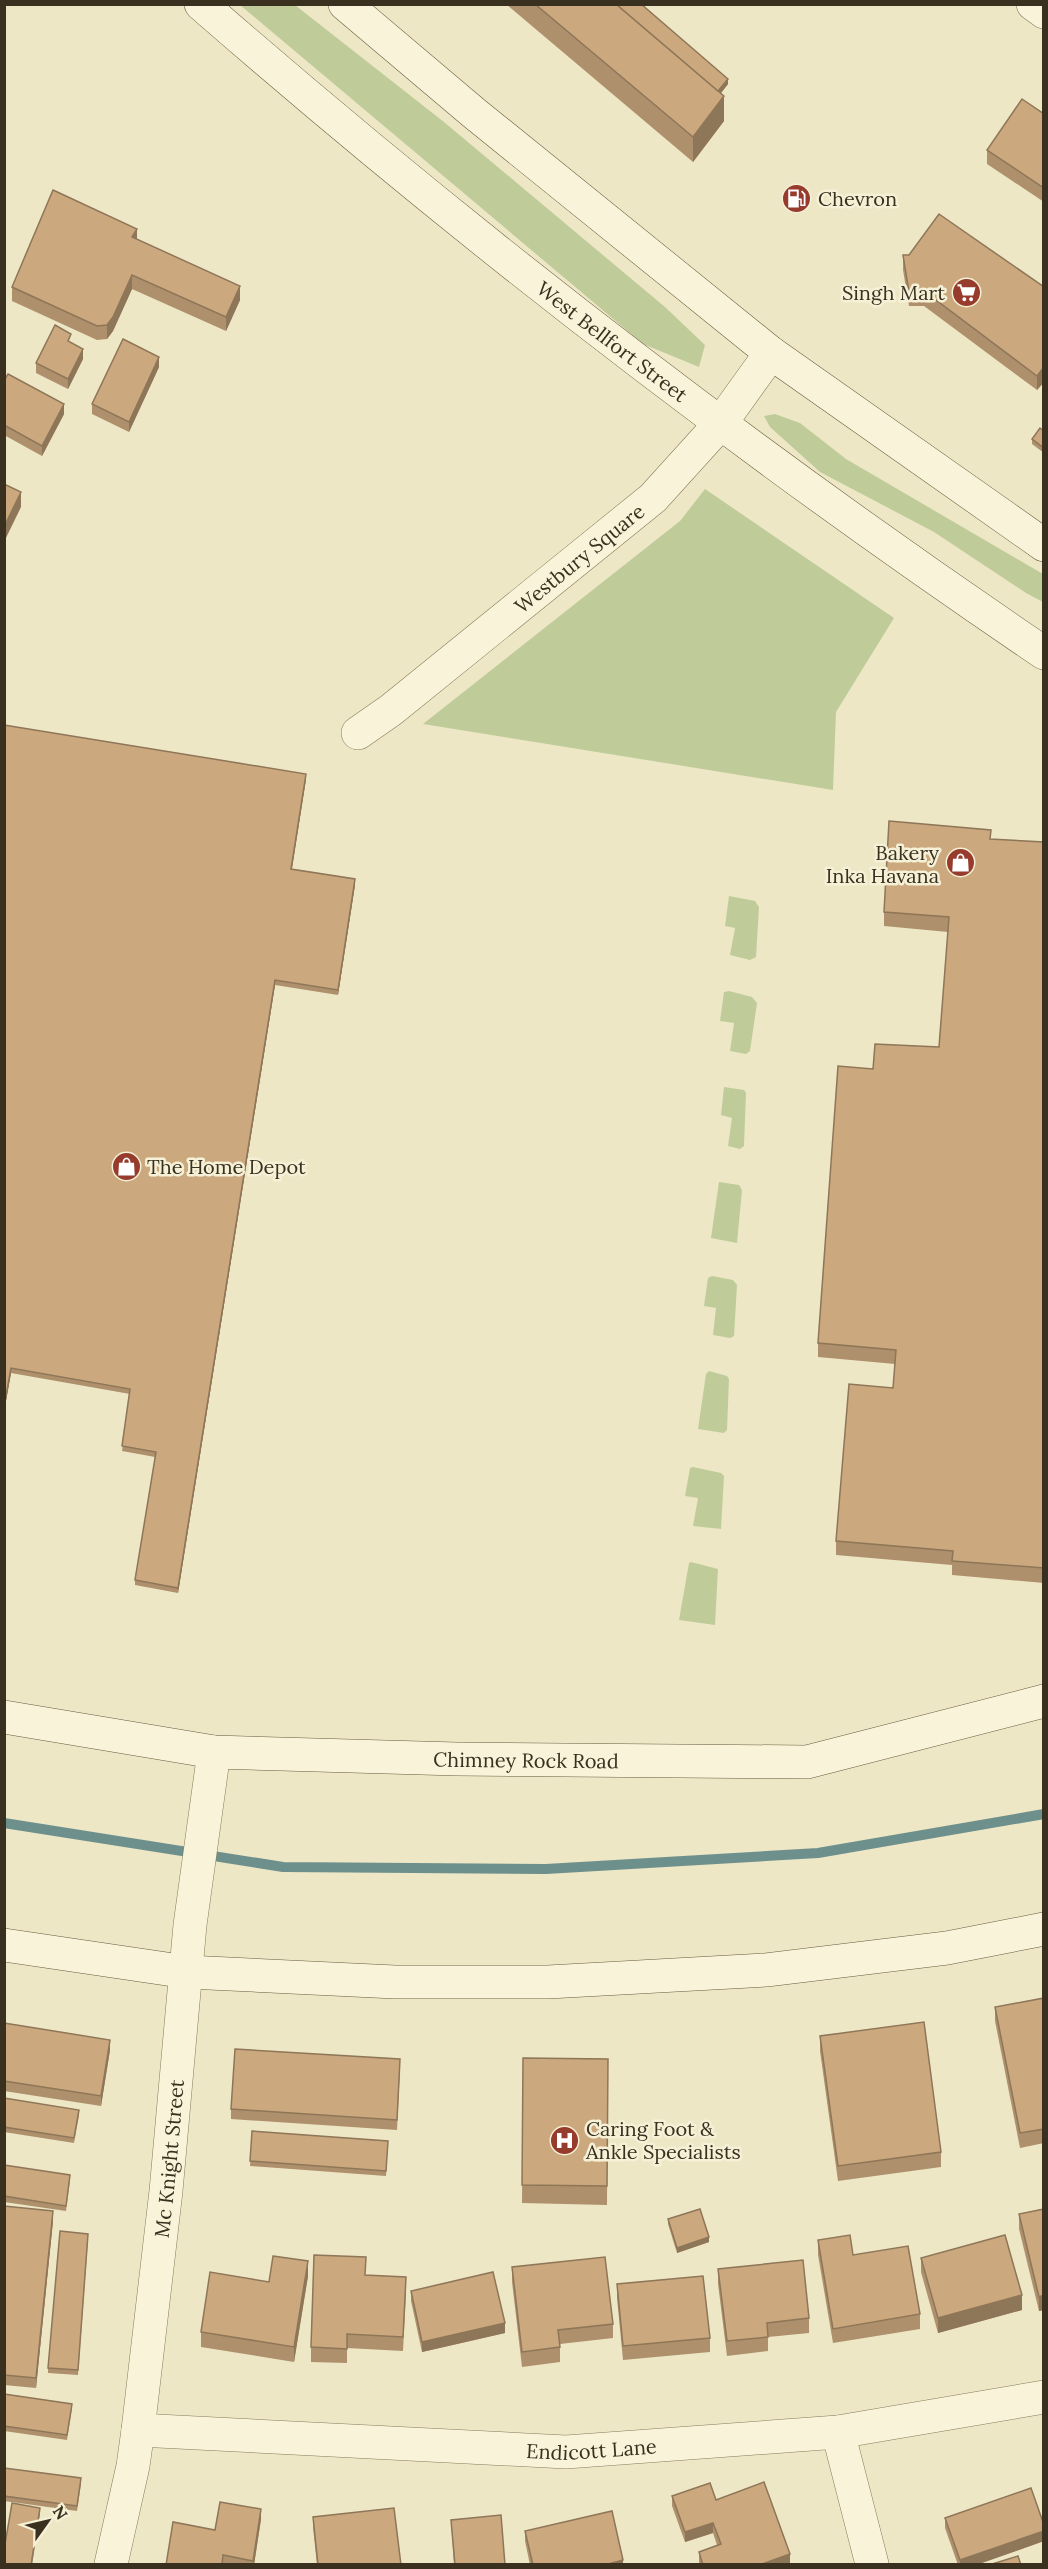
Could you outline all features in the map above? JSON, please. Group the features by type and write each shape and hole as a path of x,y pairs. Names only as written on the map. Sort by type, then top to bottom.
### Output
{"main road":[{"name":"West Bellfort Street","path":"201,4 413,186 720,424 945,586 1044,653"},
{"path":"345,4 474,113 771,353 1044,545"},
{"path":"1033,4 1044,12"},
{"name":"Westbury Square","path":"358,733 392,710 653,498 720,424 771,353"},
{"name":"Chimney Rock Road","path":"4,1717 214,1752 457,1759 807,1762 1044,1701"},
{"name":"Mc Knight Street","path":"111,2565 133,2466 138,2430 166,2191 190,1925 214,1752"},
{"path":"4,1945 187,1972 395,1982 548,1982 766,1970 947,1948 1044,1929"},
{"name":"Endicott Lane","path":"138,2430 566,2452 838,2432 1044,2397"},
{"path":"838,2432 872,2565"}],"green space":[{"path":"240,5 295,5 444,122 665,307 705,345 699,367 643,344"},
{"path":"775,414 800,423 846,459 1043,574 1043,602 934,532 820,472 770,427 764,416"},
{"path":"705,489 894,618 836,712 833,790 423,724 680,521"},
{"path":"729,896 755,901 759,907 756,957 750,960 730,955 735,928 725,926"},
{"path":"729,991 752,997 757,1003 750,1051 746,1054 730,1051 734,1023 720,1021 724,992"},
{"path":"724,1087 744,1090 746,1093 744,1146 740,1149 728,1146 732,1118 721,1115"},
{"path":"719,1182 739,1185 742,1190 737,1243 711,1238"},
{"path":"712,1276 733,1280 737,1285 734,1336 730,1338 713,1335 716,1308 704,1306 708,1278"},
{"path":"709,1371 727,1376 729,1379 727,1430 724,1433 698,1429 706,1374"},
{"path":"690,1468 721,1473 724,1476 721,1529 693,1526 698,1498 685,1496"},
{"path":"691,1562 718,1569 715,1625 679,1620"}],"building":[{"path":"535,4 616,4 724,96 693,137"},
{"path":"616,4 641,4 728,79 718,91"},
{"path":"1022,99 1044,114 1044,188 987,150"},
{"path":"53,190 137,229 132,237 240,286 226,317 132,275 113,317 107,325 97,326 12,287"},
{"path":"939,214 1044,287 1044,367 1037,376 924,291 909,292 903,255 909,255"},
{"path":"55,325 71,334 68,341 83,349 68,379 36,363"},
{"path":"123,339 159,357 129,422 92,404"},
{"path":"8,374 64,404 42,446 4,425 4,381"},
{"path":"1040,428 1044,431 1044,448 1032,439"},
{"path":"4,484 21,492 4,527"},
{"name":"The Home Depot","path":"4,725 306,774 291,869 355,879 338,990 275,980 178,1588 135,1580 156,1452 122,1446 130,1389 11,1368 4,1407"},
{"path":"889,821 991,830 990,839 1044,842 1044,1568 952,1561 953,1551 836,1541 849,1384 893,1388 896,1350 818,1343 838,1066 873,1069 875,1044 939,1047 949,917 884,912"},
{"path":"1044,1998 1044,2129 1020,2133 995,2007"},
{"path":"924,2022 941,2152 838,2166 820,2036"},
{"path":"4,2023 110,2040 101,2096 4,2081"},
{"path":"235,2049 400,2059 397,2120 231,2109"},
{"name":"Caring Foot & Ankle Specialists","path":"523,2058 608,2059 607,2186 522,2185"},
{"path":"4,2098 79,2110 74,2138 4,2127"},
{"path":"252,2131 388,2141 386,2171 250,2161"},
{"path":"4,2165 70,2175 66,2206 4,2196"},
{"path":"4,2206 53,2211 36,2378 4,2375"},
{"path":"700,2209 709,2237 677,2248 668,2219"},
{"path":"1044,2209 1044,2295 1039,2297 1019,2214"},
{"path":"60,2231 88,2234 78,2370 48,2368"},
{"path":"850,2235 853,2255 908,2246 920,2314 833,2329 818,2240"},
{"path":"1005,2235 1022,2295 938,2318 921,2258"},
{"path":"314,2255 366,2257 365,2275 406,2277 403,2337 347,2334 347,2349 311,2347"},
{"path":"273,2256 308,2261 294,2347 201,2332 210,2272 269,2282"},
{"path":"605,2257 613,2324 558,2330 560,2347 522,2352 512,2267"},
{"path":"803,2260 809,2318 767,2323 768,2337 727,2341 718,2269"},
{"path":"493,2272 505,2323 422,2342 411,2291"},
{"path":"703,2276 710,2338 623,2346 617,2284"},
{"path":"4,2394 72,2404 67,2435 4,2426"},
{"path":"4,2468 81,2478 77,2506 4,2496"},
{"path":"764,2482 790,2554 759,2565 703,2565 699,2552 721,2544 713,2523 685,2532 672,2496 710,2483 716,2500"},
{"path":"1031,2488 1044,2531 960,2560 945,2518"},
{"path":"220,2502 261,2509 253,2561 223,2555 222,2565 166,2565 173,2522 215,2530"},
{"path":"12,2503 40,2508 31,2565 4,2565 4,2550"},
{"path":"394,2508 401,2565 318,2565 313,2517"},
{"path":"612,2511 623,2560 605,2565 533,2565 525,2531"},
{"path":"501,2515 505,2565 455,2565 451,2520"},
{"path":"1018,2556 1021,2565 989,2565"}],"waterway":[{"path":"4,1823 283,1867 546,1869 818,1853 1044,1814"}],"place":[{"name":"Chevron","path":"797,198"},
{"name":"Singh Mart","path":"966,292"},
{"name":"Bakery Inka Havana","path":"960,863"},
{"name":"The Home Depot","path":"126,1166"},
{"name":"Caring Foot & Ankle Specialists","path":"565,2140"}]}
